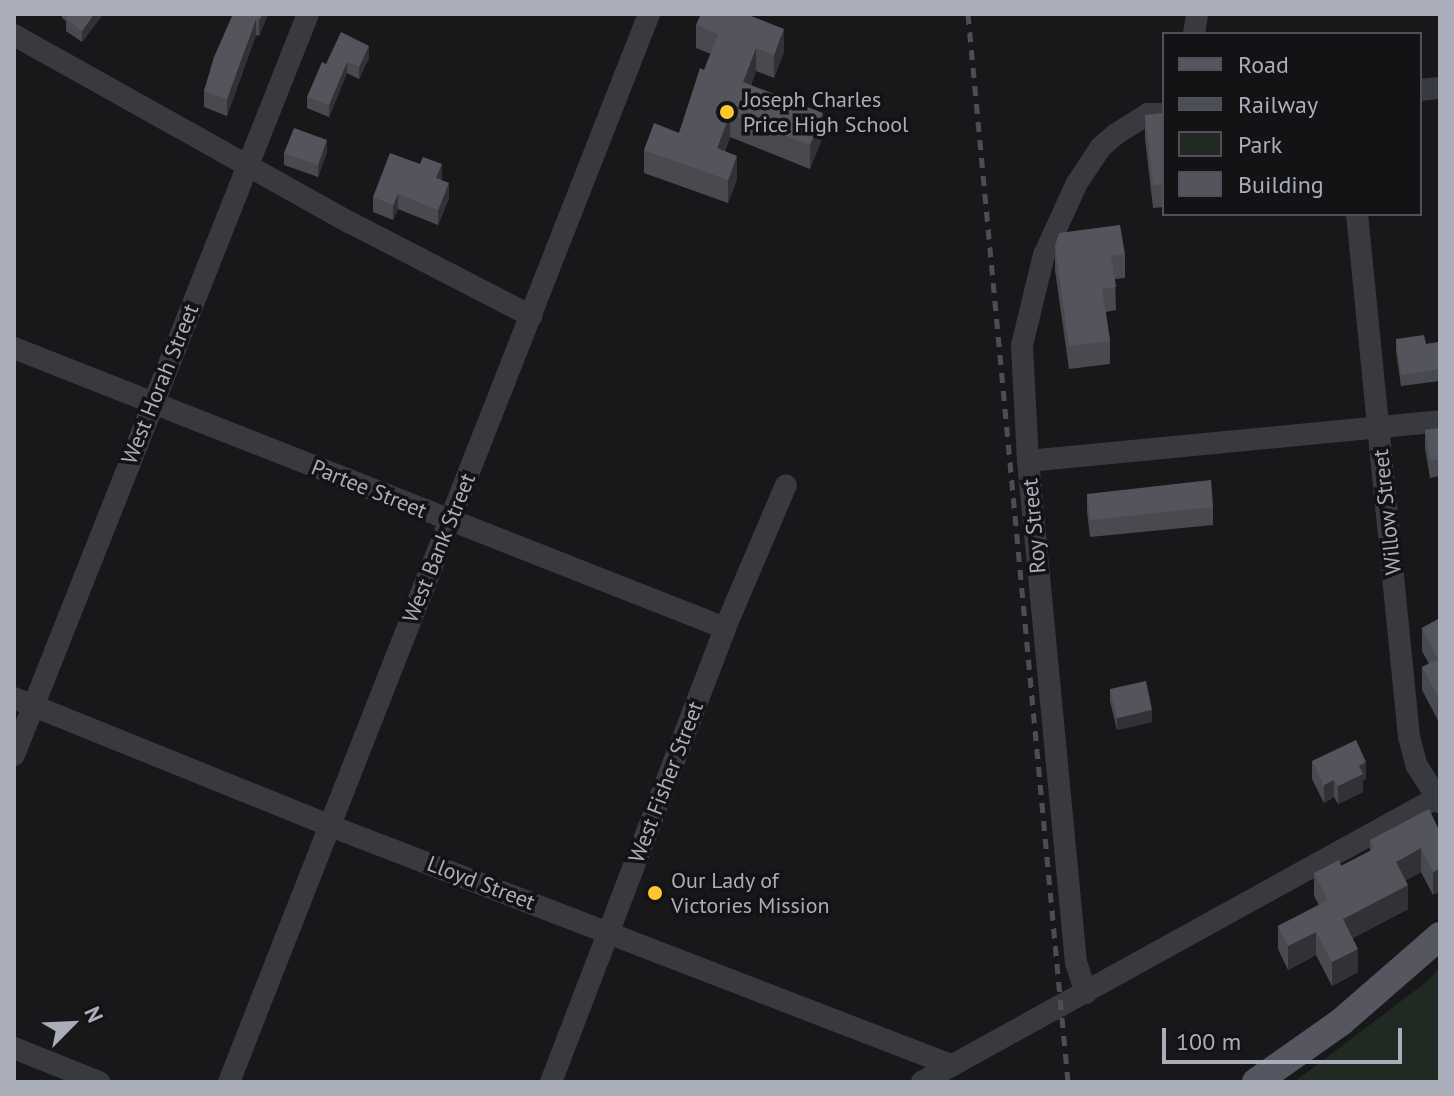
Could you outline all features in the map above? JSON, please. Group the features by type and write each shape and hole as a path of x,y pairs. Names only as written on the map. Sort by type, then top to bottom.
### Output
{"main road":[{"path":"1256,1082 1341,1022 1440,936"}],"street":[{"name":"West Horah Street","path":"14,755 24,701 153,402 308,14"},
{"name":"West Bank Street","path":"229,1082 649,14"},
{"path":"14,35 351,223 531,316"},
{"name":"Roy Street","path":"1086,993 1076,963 1028,461 1022,345 1044,255 1077,183 1101,147 1148,114 1162,114"},
{"name":"Willow Street","path":"1357,216 1409,737 1417,766 1439,799"},
{"name":"Partee Street","path":"14,348 725,628"},
{"path":"1028,461 1440,421"},
{"name":"West Fisher Street","path":"551,1082 725,628 786,485"},
{"name":"Lloyd Street","path":"24,701 328,825 608,930 948,1064"},
{"path":"922,1082 948,1064 1086,993 1439,799"},
{"path":"14,1048 99,1082"}],"green space":[{"path":"1440,968 1440,1082 1294,1082 1425,983"}],"building":[{"path":"70,14 94,14 82,31 66,19"},
{"path":"233,14 262,14 259,20 256,19 227,99 204,91 214,57"},
{"path":"701,14 746,14 784,29 774,55 756,48 743,82 823,113 810,145 730,114 717,148 737,156 728,180 644,150 654,123 679,133 700,68 704,70 718,34 696,25"},
{"path":"341,32 369,46 359,67 347,62 329,105 307,97 322,62 326,64"},
{"path":"1162,113 1162,184 1153,185 1145,115"},
{"path":"294,128 327,140 318,165 284,153"},
{"path":"390,153 420,164 423,157 442,164 436,178 449,183 438,210 398,194 393,205 373,197"},
{"path":"1120,225 1125,254 1111,256 1116,287 1102,289 1110,341 1069,346 1055,246 1059,233"},
{"path":"1424,335 1426,344 1440,342 1440,369 1401,375 1396,339"},
{"path":"1440,428 1440,459 1430,460 1425,430"},
{"path":"1211,480 1213,507 1090,520 1087,494"},
{"path":"1440,618 1440,700 1422,667 1438,659 1422,628"},
{"path":"1146,681 1152,710 1117,718 1110,689"},
{"path":"1356,740 1366,762 1359,766 1363,774 1338,786 1334,780 1324,785 1312,761"},
{"path":"1429,809 1440,832 1440,869 1433,872 1421,848 1396,862 1408,885 1343,919 1358,949 1332,962 1316,932 1288,946 1278,926 1328,900 1314,873 1339,860 1341,866 1374,849 1370,840"}],"railway":[{"path":"968,14 1068,1082"}],"place":[{"name":"Joseph Charles Price High School","path":"727,112"},
{"name":"Our Lady of Victories Mission","path":"655,893"}]}
